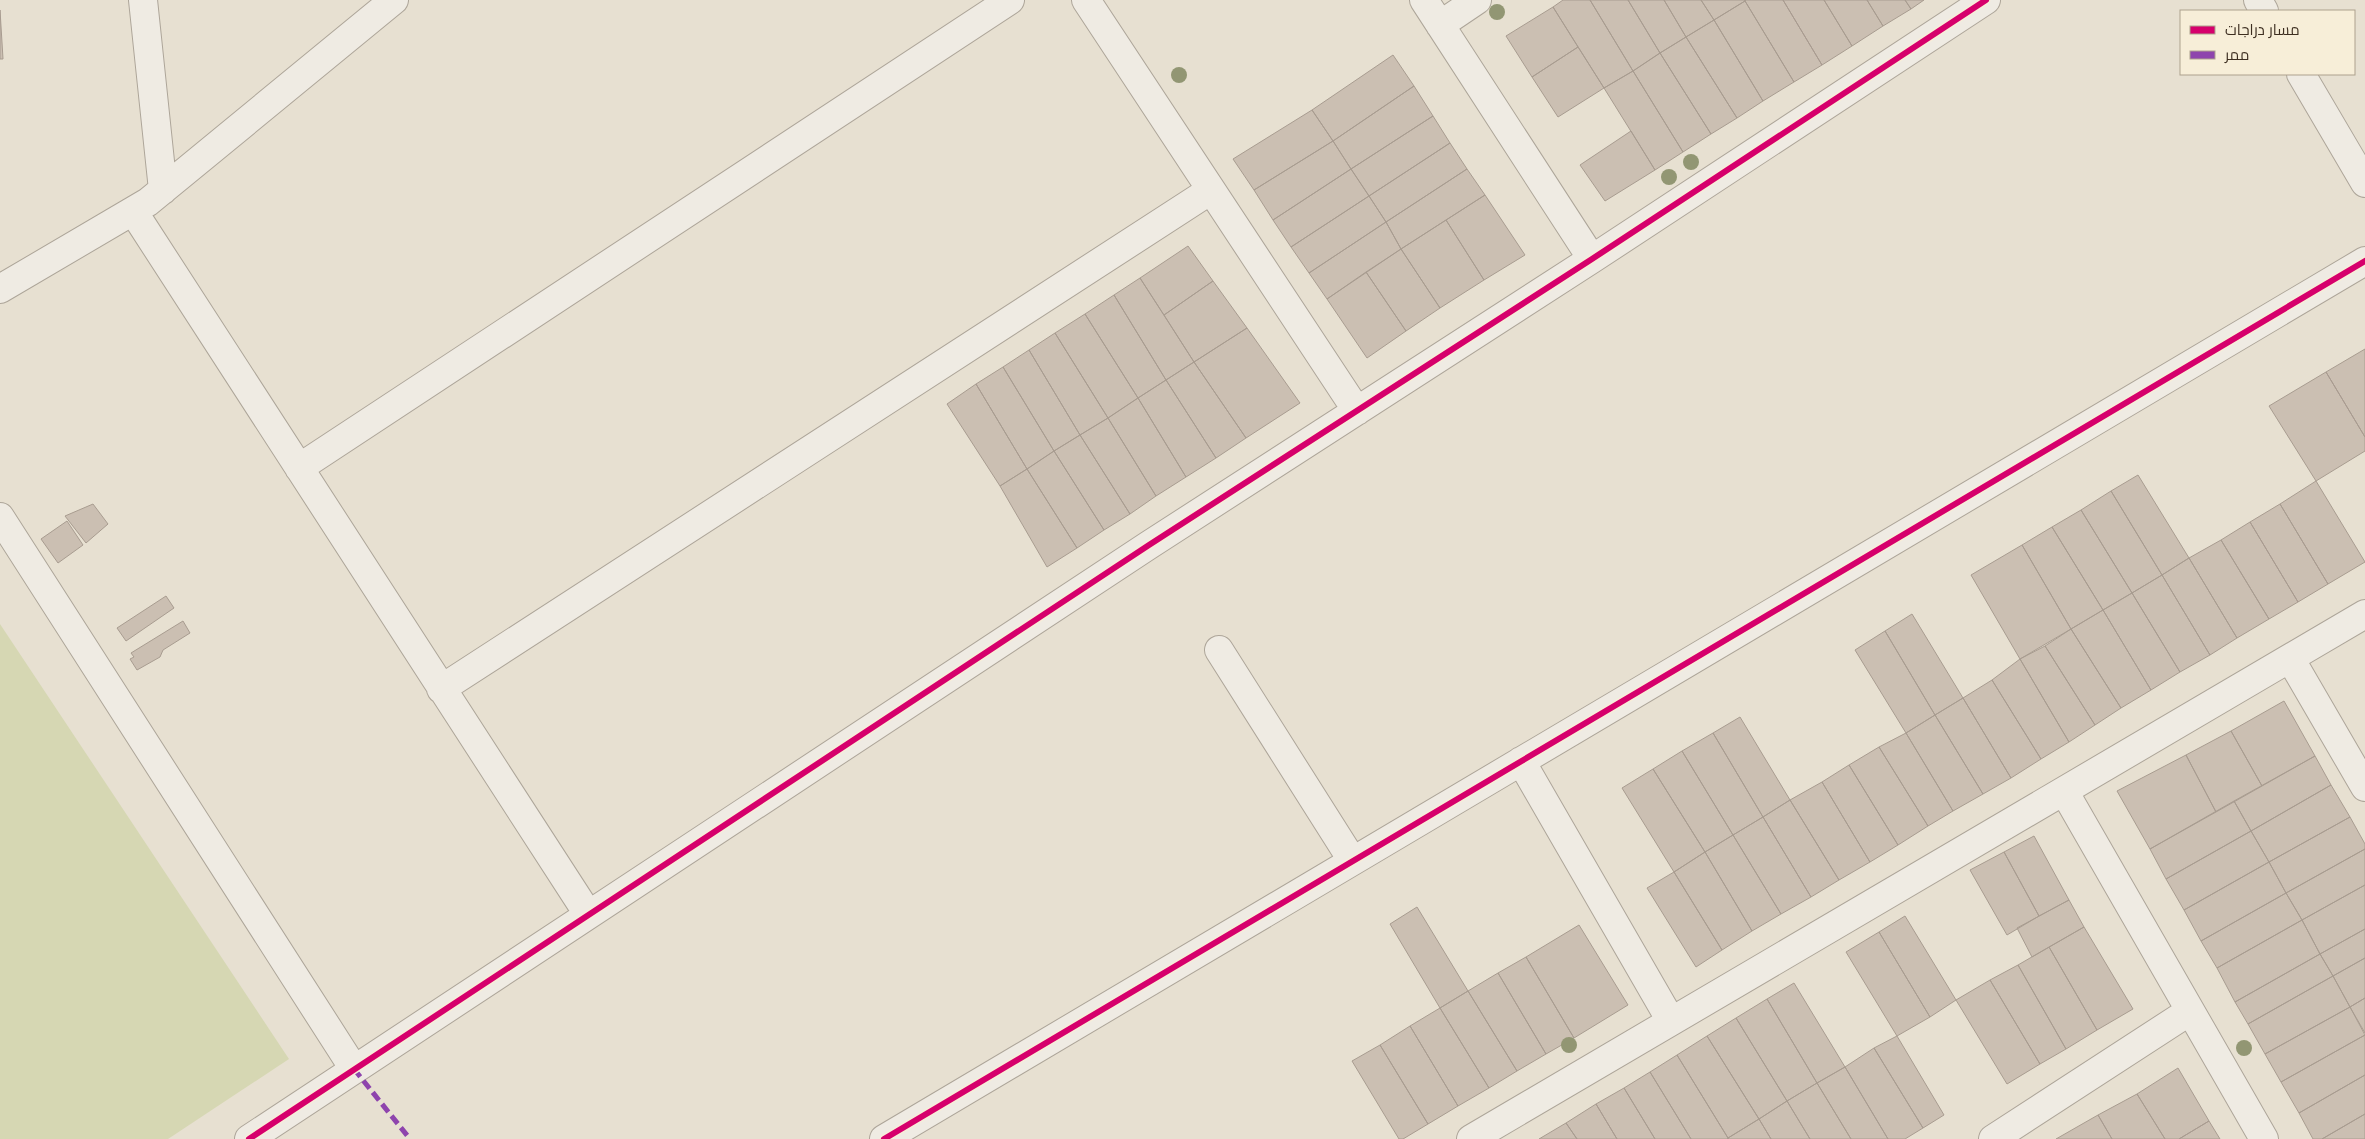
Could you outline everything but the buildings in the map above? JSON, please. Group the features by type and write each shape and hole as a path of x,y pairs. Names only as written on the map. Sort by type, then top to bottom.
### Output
{"street":[{"path":"143,0 163,190"},
{"path":"0,289 148,202 394,0"},
{"path":"299,468 1010,0"},
{"path":"1086,0 1357,411"},
{"path":"1424,0 1592,260"},
{"path":"1440,24 1477,0"},
{"path":"249,1139 1149,545 1592,260 1986,0"},
{"path":"2302,75 2365,183"},
{"path":"441,689 1211,190"},
{"path":"132,211 588,914"},
{"path":"884,1139 2365,261"},
{"path":"0,517 354,1069"},
{"path":"1471,1139 2365,614"},
{"path":"1219,650 1352,860"},
{"path":"2290,658 2365,787"},
{"path":"1521,761 1671,1021"},
{"path":"2064,791 2264,1139"},
{"path":"1993,1139 2190,1011"}],"green space":[{"path":"0,624 289,1059 168,1139 0,1139"}],"marked path":[{"path":"354,1069 410,1139"}],"cycle path":[{"path":"249,1139 1149,545 1592,259 1986,0"},
{"path":"884,1139 2365,261"}]}
